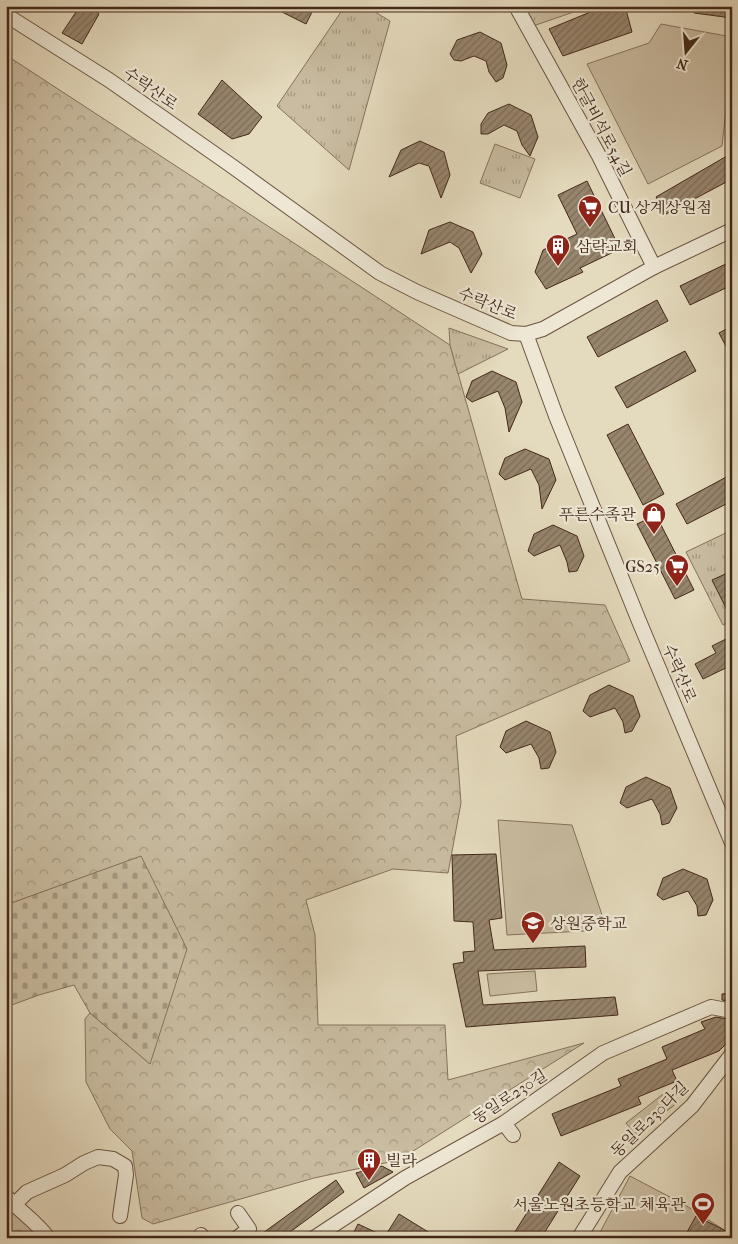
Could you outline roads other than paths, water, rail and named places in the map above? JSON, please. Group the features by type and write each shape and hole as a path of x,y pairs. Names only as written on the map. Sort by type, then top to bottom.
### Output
{"street":[{"name":"한글비석로54길","path":"516,6 598,154 654,266"},
{"name":"수락산로","path":"6,15 116,85 380,273 511,333 526,334 556,416 732,843"},
{"path":"526,334 544,328 654,266 732,230"},
{"name":"동일로230길","path":"314,1238 394,1184 504,1123 603,1053 711,1007 732,1010"},
{"name":"동일로230다길","path":"579,1238 620,1172 692,1106 732,1054"},
{"path":"504,1123 513,1135"},
{"path":"48,1238 10,1200 65,1175 98,1157 113,1159 125,1166 126,1176 120,1216"},
{"path":"237,1238 249,1229 238,1213"}],"place":[{"name":"CU 상계상원점","path":"590,228"},
{"name":"삼락교회","path":"558,267"},
{"name":"푸른수족관","path":"654,535"},
{"name":"GS25","path":"677,587"},
{"name":"상원중학교","path":"533,944"},
{"name":"빌라","path":"369,1181"},
{"name":"서울노원초등학교 체육관","path":"703,1225"}]}
